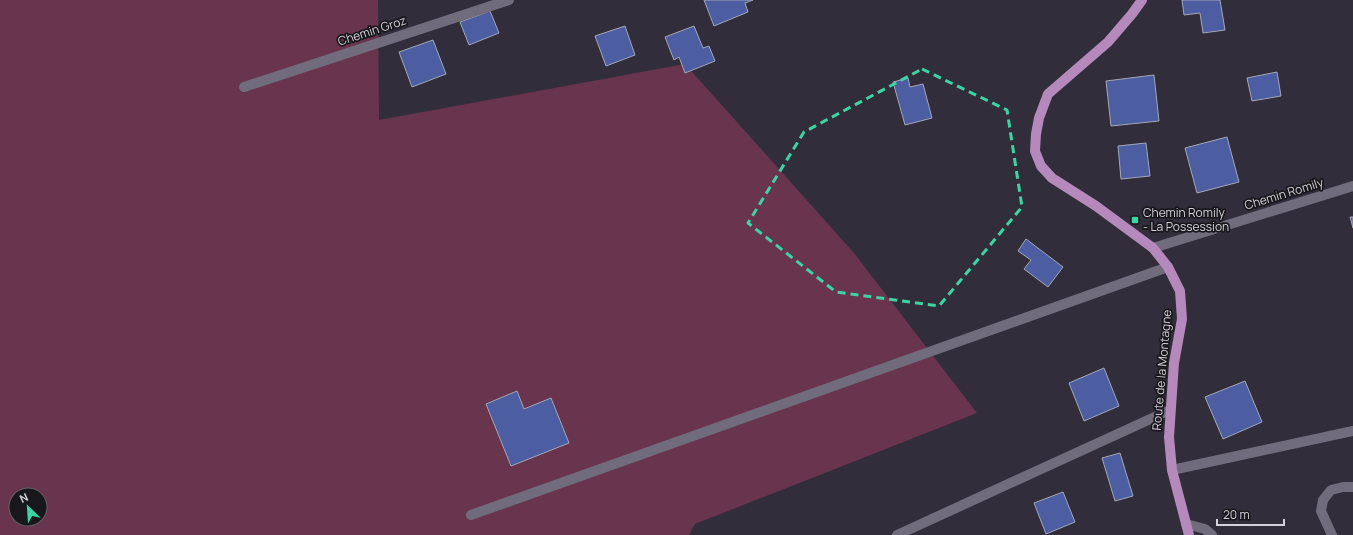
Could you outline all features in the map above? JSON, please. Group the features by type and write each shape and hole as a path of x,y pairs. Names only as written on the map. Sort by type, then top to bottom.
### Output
{"main road":[{"name":"Route de la Montagne","path":"1142,0 1108,42 1048,94 1038,118 1035,151 1041,166 1052,178 1096,206 1153,248 1168,266 1180,291 1182,319 1174,363 1169,438 1172,470 1189,535"}],"street":[{"name":"Chemin Groz","path":"244,87 509,0"},
{"name":"Chemin Romily","path":"1153,248 1353,186"},
{"path":"471,515 1168,266"},
{"path":"897,535 1170,410"},
{"path":"1172,470 1353,431"},
{"path":"1332,535 1321,510 1323,500 1331,490 1343,487 1353,487"},
{"path":"1186,524 1205,530 1212,535"}],"highlighted area":[{"path":"922,69 1007,110 1022,207 939,306 836,292 748,223 804,132"}],"shaded area":[{"path":"0,0 378,0 379,120 685,64 854,253 977,413 695,524 689,535 0,535"}],"building":[{"path":"704,0 753,0 745,3 748,12 714,26"},
{"path":"1182,0 1220,0 1225,30 1203,33 1200,13 1184,15"},
{"path":"490,11 499,33 469,45 460,22"},
{"path":"625,26 635,55 606,66 595,36"},
{"path":"694,26 703,48 709,46 715,61 685,73 679,57 674,60 665,37"},
{"path":"433,40 446,74 412,87 399,52"},
{"path":"1277,72 1281,96 1252,101 1247,78"},
{"path":"1154,75 1159,121 1111,126 1106,81"},
{"path":"908,78 910,87 923,84 932,118 905,125 893,82"},
{"path":"1227,137 1239,182 1197,193 1185,148"},
{"path":"1146,143 1150,176 1121,179 1118,146"},
{"path":"1350,217 1353,217 1353,228"},
{"path":"1026,239 1063,267 1048,287 1024,269 1031,260 1018,251"},
{"path":"1104,368 1119,406 1084,421 1069,383"},
{"path":"1245,381 1262,422 1223,439 1205,397"},
{"path":"517,391 524,409 551,398 569,443 511,466 486,404"},
{"path":"1120,453 1133,496 1115,501 1102,458"},
{"path":"1063,492 1075,522 1046,534 1034,503"}],"place":[{"name":"Chemin Romily - La Possession","path":"1135,220"}]}
